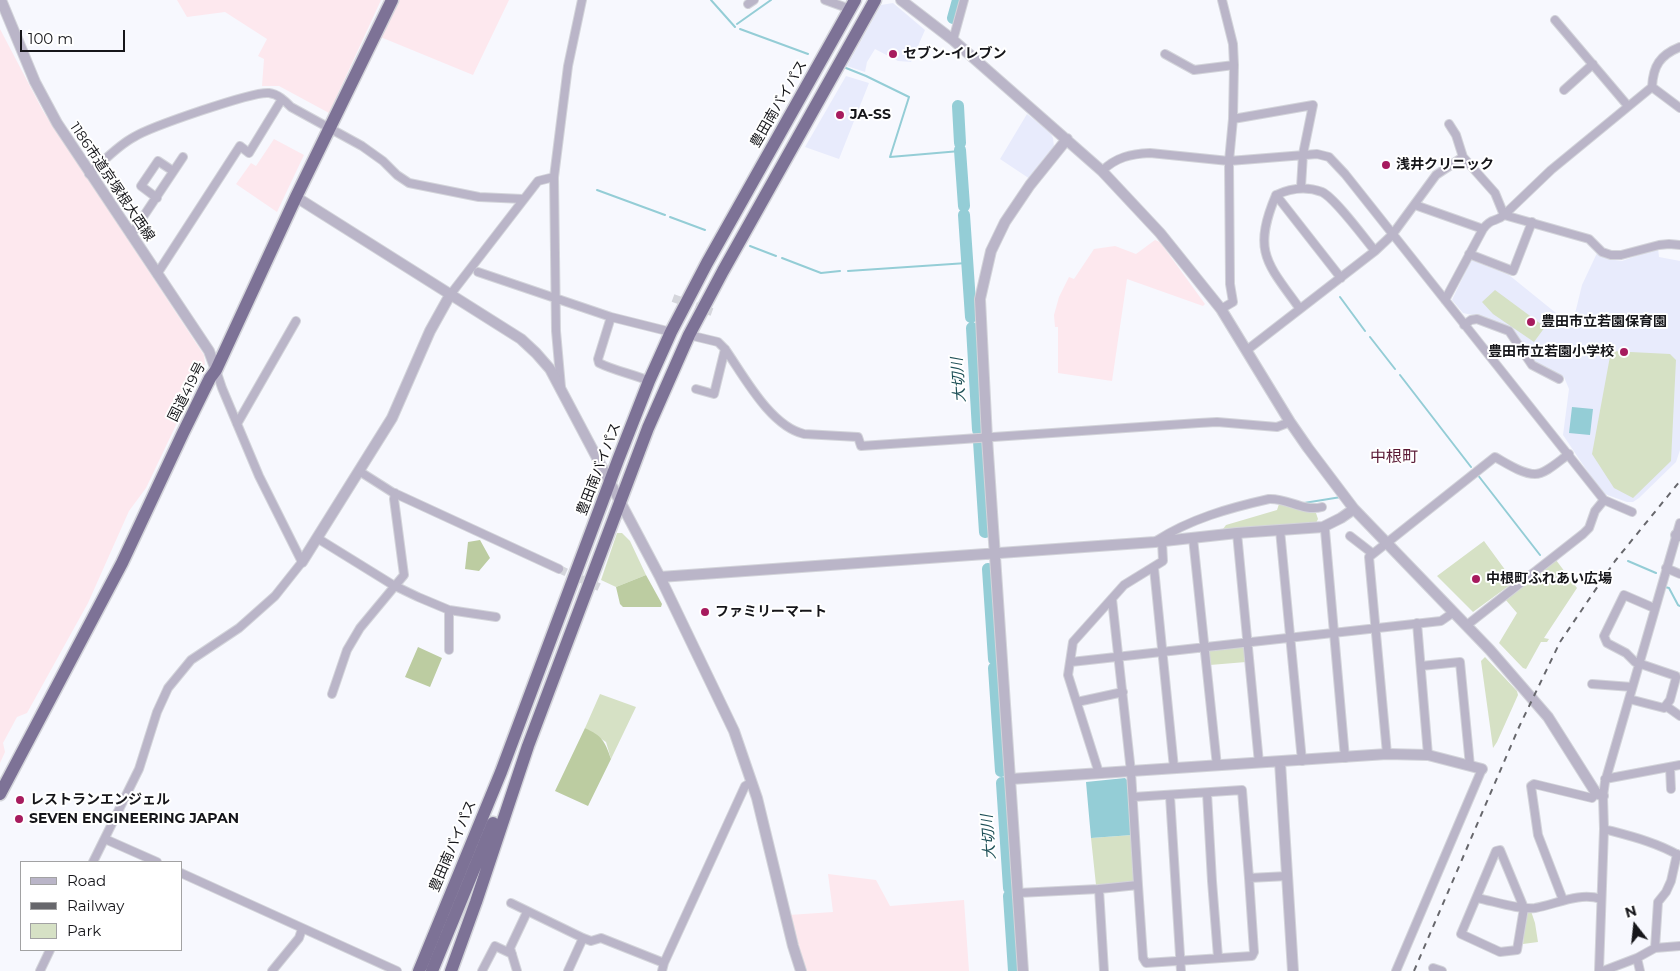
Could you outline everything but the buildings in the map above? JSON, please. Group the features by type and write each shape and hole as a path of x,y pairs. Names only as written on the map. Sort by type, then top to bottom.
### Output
{"highway":[{"name":"国道419号","path":"0,794 122,563 392,0"},
{"path":"799,99 831,61 866,0"},
{"path":"450,971 476,902 528,746 673,370 689,335 732,254 875,0"},
{"name":"豊田南バイパス","path":"419,971 501,772 610,476 649,381 671,332 706,263 853,4"},
{"path":"610,476 619,472 625,466 647,407 673,370"},
{"path":"561,613 585,574 608,514 613,508 622,506"},
{"path":"432,971 512,758 522,716"},
{"path":"428,971 528,746"}],"street":[{"name":"1186市道京塚根大西線","path":"1,0 40,94 56,123 209,351 216,370"},
{"path":"561,387 556,332 554,176 568,66 582,0"},
{"path":"825,0 853,4"},
{"path":"901,0 953,40 1102,171 1160,233 1221,310 1290,422 1354,509 1468,626 1548,717 1599,794 1604,829 1599,971"},
{"path":"953,40 964,0"},
{"path":"1221,310 1233,302 1230,284 1229,161 1233,119 1234,65 1233,44 1222,0"},
{"path":"1555,20 1628,106"},
{"path":"1652,87 1652,74 1659,60 1671,50 1680,47"},
{"path":"1165,54 1194,70 1234,65"},
{"path":"1564,90 1593,64"},
{"path":"1445,300 1489,221 1504,215 1551,170 1652,87"},
{"path":"1652,87 1680,108"},
{"path":"89,174 126,141 136,135 160,125 248,96 268,93 282,99 291,107 330,130 362,146 383,161 397,176 409,183 479,197 522,200"},
{"path":"157,274 240,146 249,153 282,99"},
{"path":"1233,119 1312,106 1303,154 1301,187"},
{"path":"1449,124 1456,135 1463,157 1495,193 1504,215"},
{"path":"1023,971 987,438 980,299 991,251 1017,203 1067,140"},
{"path":"1102,171 1111,162 1138,154 1150,153 1229,161 1303,154 1317,154 1329,157 1345,174 1604,500 1632,512"},
{"path":"131,235 183,157"},
{"path":"1247,350 1375,251 1392,235 1436,175 1463,157"},
{"path":"156,198 141,186 158,161 173,172"},
{"path":"94,861 140,769 156,712 168,688 191,660 239,628 275,596 302,562 392,418 430,331 450,295 538,181 554,176"},
{"path":"1276,195 1301,187 1323,193 1342,211 1375,251"},
{"path":"1276,195 1341,278"},
{"path":"1276,195 1264,235 1265,254 1269,266 1300,309"},
{"path":"296,197 521,339 546,364 561,387 610,476 622,506 660,576 734,731 757,798 793,946 801,971"},
{"path":"1415,205 1483,229"},
{"path":"1504,215 1589,238 1602,252 1611,256 1621,256 1670,244 1680,246"},
{"path":"1469,254 1513,271 1532,222"},
{"path":"478,272 611,316 671,332"},
{"path":"611,316 598,359 599,364 649,381"},
{"path":"1464,325 1471,320 1477,319 1509,331 1532,365 1559,379"},
{"path":"237,424 296,321"},
{"path":"689,335 718,342 725,349 765,407 786,427 796,432 858,437 861,446 1217,422 1277,427 1290,422"},
{"path":"696,390 714,394 725,349"},
{"path":"216,370 260,476 302,562"},
{"path":"1387,754 1369,557 1495,457 1535,474 1544,471 1569,454"},
{"path":"359,471 395,493 559,570"},
{"path":"332,694 348,650 360,628 404,575 394,499 395,493"},
{"path":"1158,542 1173,530 1204,517 1269,499 1278,498 1313,510 1322,507"},
{"path":"1468,626 1583,534 1589,528 1595,512 1604,500"},
{"path":"660,576 1158,542 1323,526 1341,518 1354,509"},
{"path":"1563,900 1538,835 1531,786 1534,784 1592,798 1599,794 1629,699 1666,568 1678,536 1680,523"},
{"path":"1323,526 1326,530 1345,758"},
{"path":"1280,530 1302,761"},
{"path":"1237,533 1259,763"},
{"path":"1350,536 1372,553"},
{"path":"316,538 396,586 449,610 496,617"},
{"path":"1193,538 1217,766"},
{"path":"1099,773 1068,675 1073,642 1124,585 1163,561 1158,542"},
{"path":"1154,568 1174,768"},
{"path":"1666,568 1680,574"},
{"path":"1654,608 1624,596 1604,636 1607,643 1614,645 1638,663 1676,676 1666,706"},
{"path":"1112,599 1131,772 1143,958 1146,963 1252,956 1254,952 1242,790 1133,797"},
{"path":"449,610 449,650"},
{"path":"1070,662 1119,658 1291,636 1441,620 1454,612"},
{"path":"1417,623 1428,755"},
{"path":"1421,666 1460,662 1470,766"},
{"path":"1592,684 1632,687"},
{"path":"1077,702 1123,692"},
{"path":"1629,699 1662,708 1666,706"},
{"path":"1666,706 1680,716"},
{"path":"1011,779 1387,754 1428,755 1482,769 1396,971"},
{"path":"1280,762 1293,971"},
{"path":"1605,779 1680,765"},
{"path":"1670,767 1671,789"},
{"path":"511,903 583,938 591,941 601,938 663,967 745,786 752,782"},
{"path":"1207,793 1218,957"},
{"path":"1170,796 1181,971"},
{"path":"1604,829 1651,842 1678,855 1671,882 1658,902 1655,948"},
{"path":"105,838 155,861"},
{"path":"1500,850 1524,908 1517,950 1500,952 1461,934 1496,851 1500,850"},
{"path":"182,873 397,971"},
{"path":"1249,878 1288,876"},
{"path":"1018,893 1138,885"},
{"path":"1099,889 1104,971"},
{"path":"1477,898 1524,908 1534,908 1563,900 1586,897 1601,899"},
{"path":"517,971 510,948 527,912"},
{"path":"272,971 299,938 302,929"},
{"path":"568,971 583,938"},
{"path":"482,971 495,946 512,954"},
{"path":"1603,971 1637,958 1655,948 1680,946"},
{"path":"40,971 50,951"},
{"path":"1637,958 1640,971"},
{"path":"1432,968 1442,971"}],"shaded area":[{"path":"177,0 381,0 329,113 279,86 262,86 264,59 258,56 267,39 225,12 187,17"},
{"path":"394,0 509,0 473,75 378,36"},
{"path":"893,3 925,30 911,62 898,61 875,49 867,62 865,72 847,66 881,5"},
{"path":"0,29 43,111 204,355 205,364 146,488 129,511 88,603 27,713 17,717 3,743 5,752 0,763"},
{"name":"JA-SS","path":"846,76 869,83 839,159 805,147"},
{"path":"1027,114 1050,132 1054,147 1030,179 1000,159"},
{"path":"274,139 304,155 277,212 236,184 251,163 256,166"},
{"path":"1155,240 1160,242 1205,304 1203,306 1127,279 1112,381 1058,373 1058,327 1055,327 1054,315 1059,297 1069,277 1074,279 1094,249 1115,246 1136,254"},
{"name":"豊田市立若園小学校","path":"1658,248 1659,257 1680,261 1680,450 1676,462 1639,498 1633,502 1627,502 1602,493 1563,435 1569,389 1564,377 1558,376 1533,362 1506,326 1486,318 1463,313 1452,300 1471,260 1509,275 1572,326 1582,285 1597,253 1608,259 1622,261"},
{"path":"828,874 876,880 890,906 964,900 969,971 805,971 789,915 833,912"}],"green space":[{"path":"1495,290 1545,327 1534,342 1493,314 1482,302"},
{"path":"1611,351 1670,354 1676,360 1671,461 1633,498 1614,488 1592,454"},
{"path":"1277,500 1316,513 1318,519 1316,523 1223,529 1226,525 1277,510 1279,504"},
{"path":"617,533 622,533 630,541 646,575 616,587 601,580"},
{"path":"480,540 490,558 479,571 465,569 468,542"},
{"name":"中根町ふれあい広場","path":"1484,541 1514,582 1473,612 1437,576"},
{"path":"1556,560 1577,588 1544,638 1549,639 1547,642 1541,642 1526,669 1499,643 1517,613 1505,599"},
{"path":"646,575 662,604 661,607 623,607 620,604 616,587"},
{"path":"1243,645 1245,647 1246,662 1210,665 1209,651 1211,649"},
{"path":"418,647 442,658 430,687 405,677"},
{"path":"1485,657 1517,691 1518,695 1493,748 1481,661"},
{"path":"600,694 636,707 611,759 606,742 585,728"},
{"path":"585,728 602,740 611,759 588,806 555,791"},
{"path":"1132,835 1134,879 1132,882 1096,885 1091,838"},
{"path":"1531,911 1538,942 1523,944 1526,913"}],"water":[{"path":"1572,407 1593,409 1590,435 1569,433"},
{"path":"1125,778 1129,782 1132,835 1091,838 1086,782"}],"waterway":[{"path":"711,0 735,27"},
{"path":"737,24 771,0"},
{"name":"大切川","path":"953,18 958,0"},
{"path":"740,29 808,54"},
{"path":"846,68 909,97 890,157 960,151"},
{"name":"大切川","path":"958,106 960,143"},
{"name":"大切川","path":"960,150 964,206"},
{"path":"597,190 665,215"},
{"name":"大切川","path":"964,215 971,317"},
{"path":"670,217 705,230"},
{"path":"750,246 776,256"},
{"path":"782,258 821,273 840,271"},
{"path":"848,271 967,263"},
{"path":"1340,297 1365,331"},
{"name":"大切川","path":"972,328 978,430"},
{"path":"1370,337 1395,369"},
{"path":"1400,375 1471,467"},
{"name":"大切川","path":"979,441 985,532"},
{"path":"1477,474 1540,555"},
{"path":"1304,503 1341,497"},
{"path":"1628,561 1656,573"},
{"name":"大切川","path":"988,569 994,659"},
{"path":"1665,587 1669,588 1680,606"},
{"name":"大切川","path":"994,668 1001,771"},
{"name":"大切川","path":"1002,783 1009,888"},
{"name":"大切川","path":"1009,896 1014,971"}],"tunnel":[{"path":"673,298 712,312"},
{"path":"559,569 601,588"}],"railway":[{"path":"1414,971 1519,727 1560,642 1615,561 1680,481"}],"place":[{"name":"セブン-イレブン","path":"893,54"},
{"name":"JA-SS","path":"840,115"},
{"name":"浅井クリニック","path":"1386,165"},
{"name":"豊田市立若園保育園","path":"1531,322"},
{"name":"豊田市立若園小学校","path":"1624,352"},
{"name":"中根町ふれあい広場","path":"1476,579"},
{"name":"ファミリーマート","path":"705,612"},
{"name":"レストランエンジェル","path":"20,800"},
{"name":"SEVEN ENGINEERING JAPAN","path":"19,819"}],"district":[{"name":"中根町","path":"1394,457"}]}
